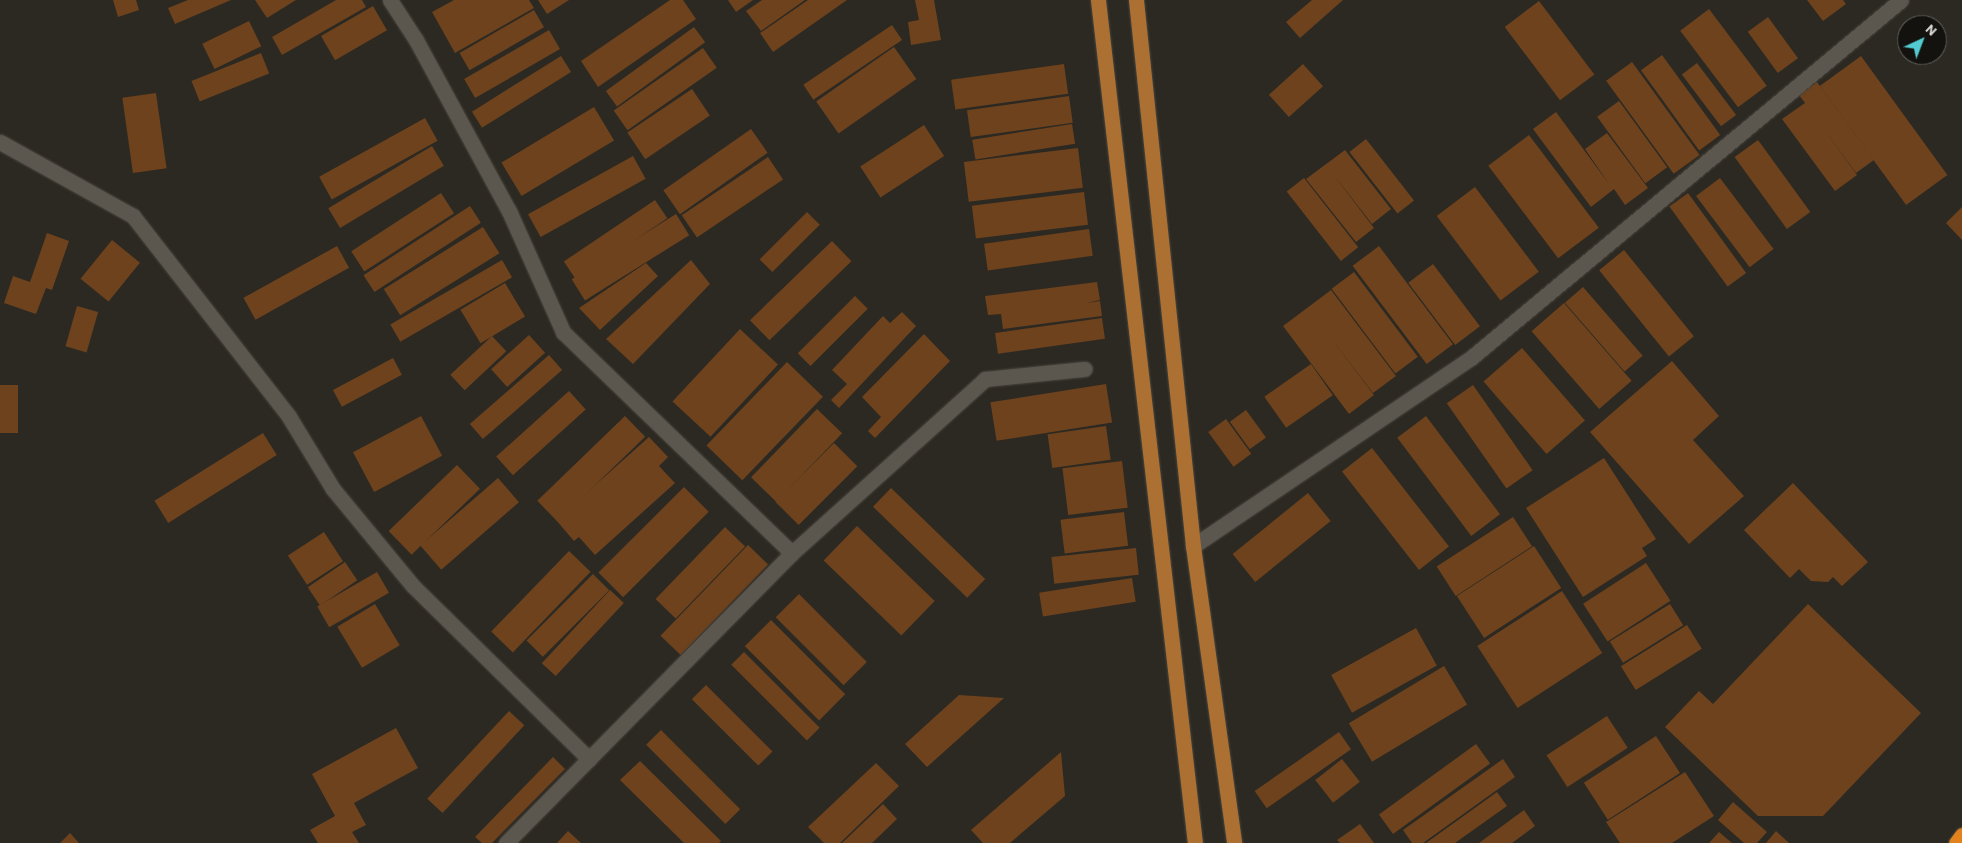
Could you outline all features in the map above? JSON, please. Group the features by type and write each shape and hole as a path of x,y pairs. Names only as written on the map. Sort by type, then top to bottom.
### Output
{"highway":[{"path":"1956,843 1962,834"}],"main road":[{"path":"1098,0 1195,843"},
{"path":"1136,0 1193,546 1234,843"}],"street":[{"path":"390,0 416,40 509,211 563,332 792,553"},
{"path":"1193,546 1472,357 1901,0"},
{"path":"0,142 133,216 288,414 333,489 413,586 589,759"},
{"path":"506,843 792,553 985,378 1084,369"}],"building":[{"path":"113,0 136,0 139,10 118,17"},
{"path":"188,0 231,0 175,24 168,8"},
{"path":"255,0 296,0 267,18"},
{"path":"336,0 362,0 366,7 282,55 272,37"},
{"path":"454,0 529,0 534,8 455,53 432,12"},
{"path":"538,0 569,0 547,14"},
{"path":"670,0 683,0 696,19 598,87 581,61"},
{"path":"728,0 753,0 736,12"},
{"path":"762,0 805,0 761,31 746,11"},
{"path":"808,0 847,0 773,52 760,33"},
{"path":"915,0 934,0 941,40 911,45 908,22 919,20"},
{"path":"1312,0 1343,0 1300,38 1286,22"},
{"path":"1807,0 1843,0 1846,4 1823,21"},
{"path":"1539,1 1594,74 1560,100 1505,27"},
{"path":"373,6 387,30 335,60 321,36"},
{"path":"1709,9 1767,86 1738,107 1680,31"},
{"path":"534,10 544,27 470,70 460,53"},
{"path":"1768,17 1798,58 1778,73 1748,32"},
{"path":"249,21 261,46 215,69 202,44"},
{"path":"892,25 902,40 813,100 803,85"},
{"path":"694,27 705,42 617,106 606,91"},
{"path":"549,30 560,49 475,98 464,79"},
{"path":"894,47 916,79 839,133 816,101"},
{"path":"703,48 717,68 627,130 614,111"},
{"path":"261,53 269,73 200,101 191,81"},
{"path":"1662,55 1720,135 1699,150 1641,70"},
{"path":"561,56 571,72 482,128 472,112"},
{"path":"1861,56 1947,175 1906,205 1820,86"},
{"path":"1632,62 1700,155 1674,174 1606,81"},
{"path":"1697,63 1736,115 1721,126 1682,74"},
{"path":"1064,64 1068,94 955,110 951,80"},
{"path":"1303,64 1323,86 1289,117 1269,95"},
{"path":"1817,82 1874,160 1856,173 1823,128 1857,175 1835,191 1782,119 1805,103 1799,95"},
{"path":"692,89 710,116 645,159 627,133"},
{"path":"156,93 167,168 133,173 122,98"},
{"path":"1069,96 1073,123 971,137 967,110"},
{"path":"1619,101 1667,167 1645,183 1597,117"},
{"path":"594,107 614,140 522,196 501,163"},
{"path":"1556,112 1609,184 1585,149 1607,133 1648,188 1625,205 1614,189 1591,207 1533,129"},
{"path":"425,118 438,141 332,199 319,177"},
{"path":"1072,124 1075,144 975,160 972,140"},
{"path":"924,125 944,156 880,197 860,166"},
{"path":"751,129 768,153 680,214 663,190"},
{"path":"1529,135 1599,228 1558,258 1488,166"},
{"path":"1366,139 1414,200 1397,213 1349,152"},
{"path":"1758,140 1810,212 1787,229 1735,157"},
{"path":"432,146 444,166 340,228 328,208"},
{"path":"1078,148 1083,188 969,202 964,162"},
{"path":"1345,150 1391,209 1372,224 1333,174 1374,228 1356,242 1306,179"},
{"path":"633,156 646,179 541,237 528,214"},
{"path":"768,157 783,179 697,238 682,215"},
{"path":"1304,178 1358,247 1341,261 1287,192"},
{"path":"1720,178 1774,249 1750,267 1696,196"},
{"path":"1475,187 1539,272 1500,301 1437,216"},
{"path":"1084,192 1088,225 976,239 972,206"},
{"path":"441,193 454,213 364,271 351,251"},
{"path":"1688,193 1746,273 1728,287 1669,207"},
{"path":"655,200 667,218 576,280 564,262"},
{"path":"470,206 481,223 374,292 363,275"},
{"path":"1962,207 1962,240 1946,223"},
{"path":"807,212 820,225 772,272 760,259"},
{"path":"676,214 689,235 585,300 572,279"},
{"path":"483,227 499,253 400,315 384,289"},
{"path":"1089,229 1093,256 988,270 984,244"},
{"path":"47,233 69,241 52,290 46,288 36,314 4,303 13,276 30,282"},
{"path":"112,240 140,263 109,302 81,279"},
{"path":"832,241 851,261 769,340 750,320"},
{"path":"337,246 349,268 256,320 243,298"},
{"path":"1379,246 1453,344 1427,364 1353,266"},
{"path":"1624,250 1694,336 1669,356 1599,270"},
{"path":"502,260 512,277 400,342 390,324"},
{"path":"691,260 710,284 633,364 606,339"},
{"path":"646,263 658,276 600,330 579,308"},
{"path":"1433,264 1480,326 1455,345 1408,283"},
{"path":"1354,272 1418,357 1395,374 1332,289"},
{"path":"1097,282 1100,300 1086,303 1100,301 1102,316 1003,329 1001,314 988,315 985,296"},
{"path":"505,283 525,316 481,343 460,310"},
{"path":"1583,287 1643,356 1625,371 1565,303"},
{"path":"1331,290 1396,376 1373,393 1330,337 1374,395 1349,414 1283,326"},
{"path":"855,296 868,309 810,366 798,353"},
{"path":"1564,303 1632,381 1599,409 1532,331"},
{"path":"77,306 98,312 87,352 65,346"},
{"path":"902,312 916,326 839,408 831,400 847,384 832,370 883,316 890,323"},
{"path":"1102,318 1105,339 998,354 995,333"},
{"path":"740,329 778,364 711,437 672,401"},
{"path":"924,334 950,361 875,438 868,431 881,417 862,397"},
{"path":"529,335 545,353 507,387 491,369"},
{"path":"492,336 506,351 465,390 450,375"},
{"path":"1522,348 1585,420 1546,454 1484,381"},
{"path":"549,355 562,370 483,439 470,424"},
{"path":"393,358 402,375 342,407 333,390"},
{"path":"1672,361 1719,416 1693,440 1744,496 1689,544 1590,432"},
{"path":"787,362 823,397 742,480 706,445"},
{"path":"1311,364 1333,395 1286,428 1264,397"},
{"path":"1106,384 1112,423 997,441 990,402"},
{"path":"0,385 18,385 18,433 0,433"},
{"path":"1473,385 1533,470 1506,489 1447,403"},
{"path":"569,391 586,410 513,475 496,457"},
{"path":"817,409 842,433 776,502 751,477"},
{"path":"1246,410 1266,438 1250,449 1230,422"},
{"path":"421,416 442,456 374,492 353,452"},
{"path":"625,416 645,437 557,522 537,501"},
{"path":"1426,416 1500,514 1471,536 1397,438"},
{"path":"1226,419 1251,454 1233,467 1208,432"},
{"path":"1106,426 1111,460 1052,468 1048,434"},
{"path":"263,433 277,455 168,523 154,501"},
{"path":"649,437 668,457 659,466 675,483 595,555 579,537 574,541 556,520"},
{"path":"834,443 857,466 799,525 775,502"},
{"path":"1372,448 1449,547 1419,570 1342,471"},
{"path":"1604,458 1656,539 1642,548 1647,556 1583,597 1526,508"},
{"path":"1122,461 1128,508 1068,515 1062,468"},
{"path":"457,465 480,489 412,555 389,531"},
{"path":"498,478 519,502 441,570 420,546"},
{"path":"1793,483 1868,562 1842,586 1833,577 1828,582 1811,581 1799,569 1790,578 1744,530"},
{"path":"684,487 709,512 623,597 598,573"},
{"path":"891,488 985,579 967,598 873,507"},
{"path":"1308,493 1331,521 1255,582 1233,554"},
{"path":"1124,512 1128,546 1065,554 1060,520"},
{"path":"1513,517 1532,546 1456,596 1437,567"},
{"path":"857,526 935,601 901,636 824,561"},
{"path":"725,527 745,546 676,618 656,599"},
{"path":"324,532 343,561 307,585 288,555"},
{"path":"748,545 768,564 681,655 660,636"},
{"path":"1534,546 1561,588 1484,638 1457,596"},
{"path":"1136,548 1139,575 1054,584 1051,557"},
{"path":"569,551 591,572 513,652 491,632"},
{"path":"345,562 357,580 320,605 308,587"},
{"path":"1646,563 1671,601 1608,642 1583,604"},
{"path":"377,572 389,593 329,627 317,606"},
{"path":"593,574 609,590 543,657 527,640"},
{"path":"1132,578 1136,602 1043,616 1039,593"},
{"path":"610,590 624,603 556,676 542,663"},
{"path":"1562,591 1602,653 1518,708 1477,646"},
{"path":"799,594 867,662 844,685 776,617"},
{"path":"375,604 400,645 362,668 337,627"},
{"path":"1670,604 1683,625 1623,663 1610,642"},
{"path":"1808,604 1921,713 1823,816 1758,816 1665,727 1699,691 1713,704"},
{"path":"771,620 845,694 819,720 745,646"},
{"path":"1687,625 1702,649 1636,690 1621,666"},
{"path":"1416,628 1437,666 1352,713 1331,675"},
{"path":"744,652 820,728 807,740 731,665"},
{"path":"1444,666 1467,705 1372,762 1349,723"},
{"path":"706,685 772,751 758,766 692,699"},
{"path":"959,695 1004,698 927,767 905,744"},
{"path":"509,711 524,725 443,813 427,799"},
{"path":"1607,716 1628,748 1567,787 1547,755"},
{"path":"396,728 418,768 354,803 366,825 352,832 359,843 318,843 310,830 335,816 312,774"},
{"path":"661,730 740,809 725,824 646,745"},
{"path":"1339,732 1351,749 1267,808 1255,791"},
{"path":"1656,736 1680,773 1608,820 1584,783"},
{"path":"1476,744 1490,763 1393,834 1379,815"},
{"path":"1061,752 1065,796 1010,843 983,843 971,830"},
{"path":"553,757 565,769 492,843 482,843 475,837"},
{"path":"1342,759 1360,782 1333,803 1315,780"},
{"path":"1503,759 1515,777 1423,843 1412,843 1403,830"},
{"path":"640,761 721,841 719,843 684,843 620,780"},
{"path":"876,763 899,786 840,843 824,843 808,827"},
{"path":"1685,772 1714,816 1672,843 1620,843 1606,822"},
{"path":"1497,792 1507,806 1455,843 1426,843"},
{"path":"1733,802 1767,832 1757,843 1744,843 1718,820"},
{"path":"883,804 897,819 872,843 842,843"},
{"path":"1524,810 1535,826 1512,843 1479,843"},
{"path":"1360,824 1374,843 1340,843 1337,840"},
{"path":"568,831 581,843 557,843"},
{"path":"1776,831 1789,843 1766,843"},
{"path":"1719,832 1732,843 1709,843"},
{"path":"70,833 79,843 60,843"}]}
